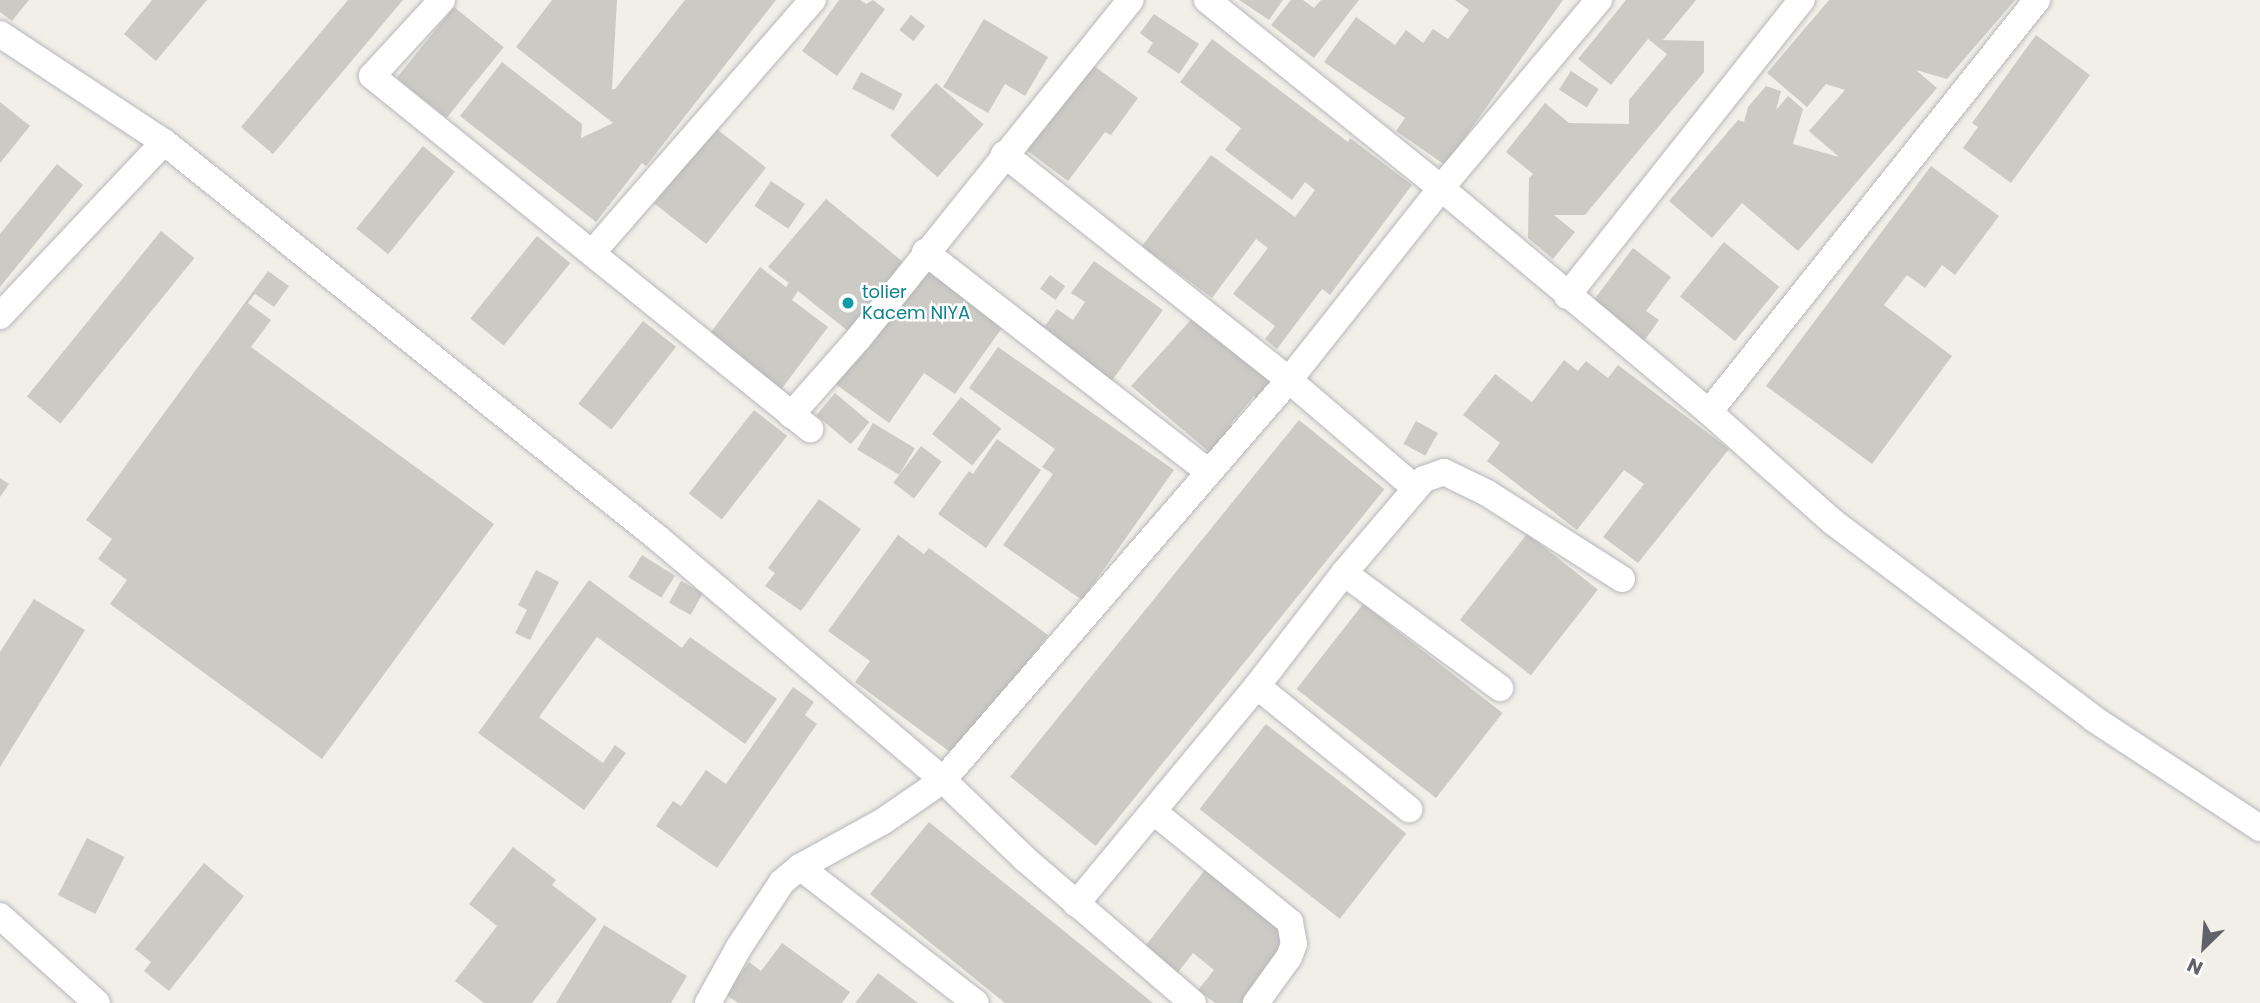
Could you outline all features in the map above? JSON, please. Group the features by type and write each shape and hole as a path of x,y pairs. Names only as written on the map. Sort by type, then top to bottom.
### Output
{"street":[{"path":"442,0 372,76 800,422 858,339 925,252 1130,0"},
{"path":"592,253 813,0"},
{"path":"1207,0 1441,188 1709,412 1833,522 2094,719 2260,828"},
{"path":"1567,296 1802,0"},
{"path":"1709,412 2037,0"},
{"path":"708,1003 739,947 782,882 800,867 882,822 943,780 1289,380 1441,188 1595,2"},
{"path":"0,34 164,142 660,539 943,780 1076,904 1192,1003"},
{"path":"0,316 164,142"},
{"path":"1004,154 1289,380 1415,488"},
{"path":"925,252 1209,472"},
{"path":"1076,904 1257,686 1344,573 1415,488 1439,472 1487,493 1622,579"},
{"path":"1344,573 1500,688"},
{"path":"1257,686 1409,809"},
{"path":"1154,812 1290,922 1294,944 1289,957 1256,1003"},
{"path":"800,867 976,1003"},
{"path":"0,916 97,1003"}],"building":[{"path":"0,0 29,0 12,21 0,12"},
{"path":"152,0 207,0 156,61 124,34"},
{"path":"348,0 403,0 273,154 241,127"},
{"path":"552,0 617,0 612,89 615,89 685,0 776,0 646,166 642,163 596,222 460,116 502,62 582,124 581,138 613,123 516,47"},
{"path":"839,0 860,0 866,4 873,0 885,9 837,76 802,51"},
{"path":"1239,0 1283,0 1269,20"},
{"path":"1291,0 1303,0 1314,8 1321,0 1359,0 1314,58 1271,25"},
{"path":"1455,0 1563,0 1445,165 1396,131 1405,118 1324,62 1356,17 1395,45 1406,30 1423,43 1433,29 1448,39 1469,10"},
{"path":"1626,0 1696,0 1663,40 1704,41 1704,72 1585,215 1554,215 1575,232 1553,259 1528,238 1529,178 1533,174 1506,152 1545,103 1569,123 1629,124 1629,100 1667,54 1648,39 1611,85 1578,59"},
{"path":"1829,0 2015,0 1947,79 1916,70 1937,88 1798,251 1742,203 1712,238 1669,201 1738,120 1744,122 1748,107 1766,86 1781,91 1776,110 1788,96 1803,109 1793,144 1839,157 1809,131 1845,90 1826,84 1807,107 1767,73"},
{"path":"454,7 504,47 446,118 397,78"},
{"path":"1154,14 1199,44 1179,74 1147,52 1153,43 1140,33"},
{"path":"911,15 925,26 913,41 899,30"},
{"path":"984,19 1048,57 1025,96 1005,84 988,113 943,87"},
{"path":"2036,35 2090,75 2011,183 1963,148 1978,127 1972,123"},
{"path":"1212,39 1348,142 1350,138 1412,185 1330,295 1322,289 1277,349 1265,339 1275,326 1233,294 1268,248 1256,239 1212,298 1142,246 1211,155 1295,217 1315,190 1305,182 1292,200 1225,150 1241,128 1180,82"},
{"path":"1090,63 1138,98 1111,135 1105,132 1068,181 1025,149"},
{"path":"1571,71 1599,89 1587,107 1559,89"},
{"path":"861,72 902,94 894,111 852,89"},
{"path":"936,83 984,124 938,177 890,136"},
{"path":"0,102 30,126 0,163"},
{"path":"714,127 766,168 706,244 654,203"},
{"path":"423,146 455,172 388,254 356,228"},
{"path":"57,164 83,185 0,287 0,234"},
{"path":"1931,166 1999,216 1955,275 1942,265 1925,288 1907,275 1884,305 1952,356 1872,464 1766,386"},
{"path":"771,181 805,204 788,229 754,206"},
{"path":"826,199 908,266 858,339 798,291 792,300 828,327 780,391 708,336 760,267 786,287 789,283 768,267"},
{"path":"161,231 194,258 60,424 27,397"},
{"path":"537,236 570,263 504,345 470,318"},
{"path":"1724,242 1779,287 1735,341 1680,296"},
{"path":"1633,248 1671,277 1646,311 1659,320 1642,344 1590,305"},
{"path":"1094,261 1163,310 1108,386 1027,328 1033,318 1045,326 1057,309 1073,320 1085,302 1071,293"},
{"path":"268,271 289,286 274,307 255,294 248,303 271,320 251,347 494,524 322,759 110,604 127,580 98,559 112,539 86,520"},
{"path":"927,271 1004,325 955,394 924,373 889,423 834,383"},
{"path":"1050,275 1065,286 1055,300 1040,289"},
{"path":"1198,312 1279,380 1260,401 1254,396 1230,425 1236,429 1214,456 1131,386"},
{"path":"643,321 676,347 611,430 578,404"},
{"path":"998,347 1174,470 1082,600 1003,545 1053,474 1042,467 1055,449 969,388"},
{"path":"1564,360 1578,371 1586,361 1608,378 1618,365 1729,449 1638,563 1603,537 1644,484 1624,470 1577,530 1487,461 1500,443 1463,415 1495,374 1532,402"},
{"path":"835,393 869,422 851,444 816,415"},
{"path":"961,397 1001,428 972,465 932,434"},
{"path":"754,410 787,436 722,519 689,494"},
{"path":"1299,420 1384,489 1096,846 1010,777"},
{"path":"1416,421 1438,433 1425,456 1403,444"},
{"path":"873,423 915,448 899,475 857,450"},
{"path":"997,439 1041,470 986,548 938,514 969,471 973,474"},
{"path":"921,446 942,462 914,498 893,483"},
{"path":"0,478 9,484 0,497"},
{"path":"819,499 861,529 801,611 765,586 775,573 768,568"},
{"path":"1527,534 1598,589 1531,675 1460,620"},
{"path":"898,535 924,554 929,548 1048,635 957,757 855,682 870,661 828,631"},
{"path":"642,555 675,576 661,598 628,577"},
{"path":"536,570 559,582 530,640 515,633 527,610 518,605"},
{"path":"589,580 682,648 690,637 777,699 745,744 597,637 539,717 603,763 615,745 626,753 584,810 478,733"},
{"path":"681,581 703,593 691,615 669,603"},
{"path":"34,599 85,630 0,767 0,652"},
{"path":"1363,604 1502,713 1436,798 1297,689"},
{"path":"793,687 814,702 805,715 817,724 717,868 656,826 673,801 681,806 706,770 726,784"},
{"path":"1266,724 1406,834 1340,919 1200,809"},
{"path":"929,822 1153,1003 1005,1003 870,894"},
{"path":"87,838 124,857 95,914 58,895"},
{"path":"513,847 556,880 552,885 597,919 532,1003 484,1003 455,981 497,926 469,904"},
{"path":"1212,861 1303,931 1247,1003 1215,1003 1198,990 1214,970 1193,953 1175,976 1142,950"},
{"path":"204,863 244,896 169,991 144,971 151,962 135,949"},
{"path":"604,925 687,976 671,1003 556,1003"},
{"path":"782,943 850,992 842,1003 738,1003 725,994 749,962 761,971"},
{"path":"878,973 918,1003 855,1003"}],"place":[{"name":"tolier Kacem NIYA","path":"848,303"}]}
